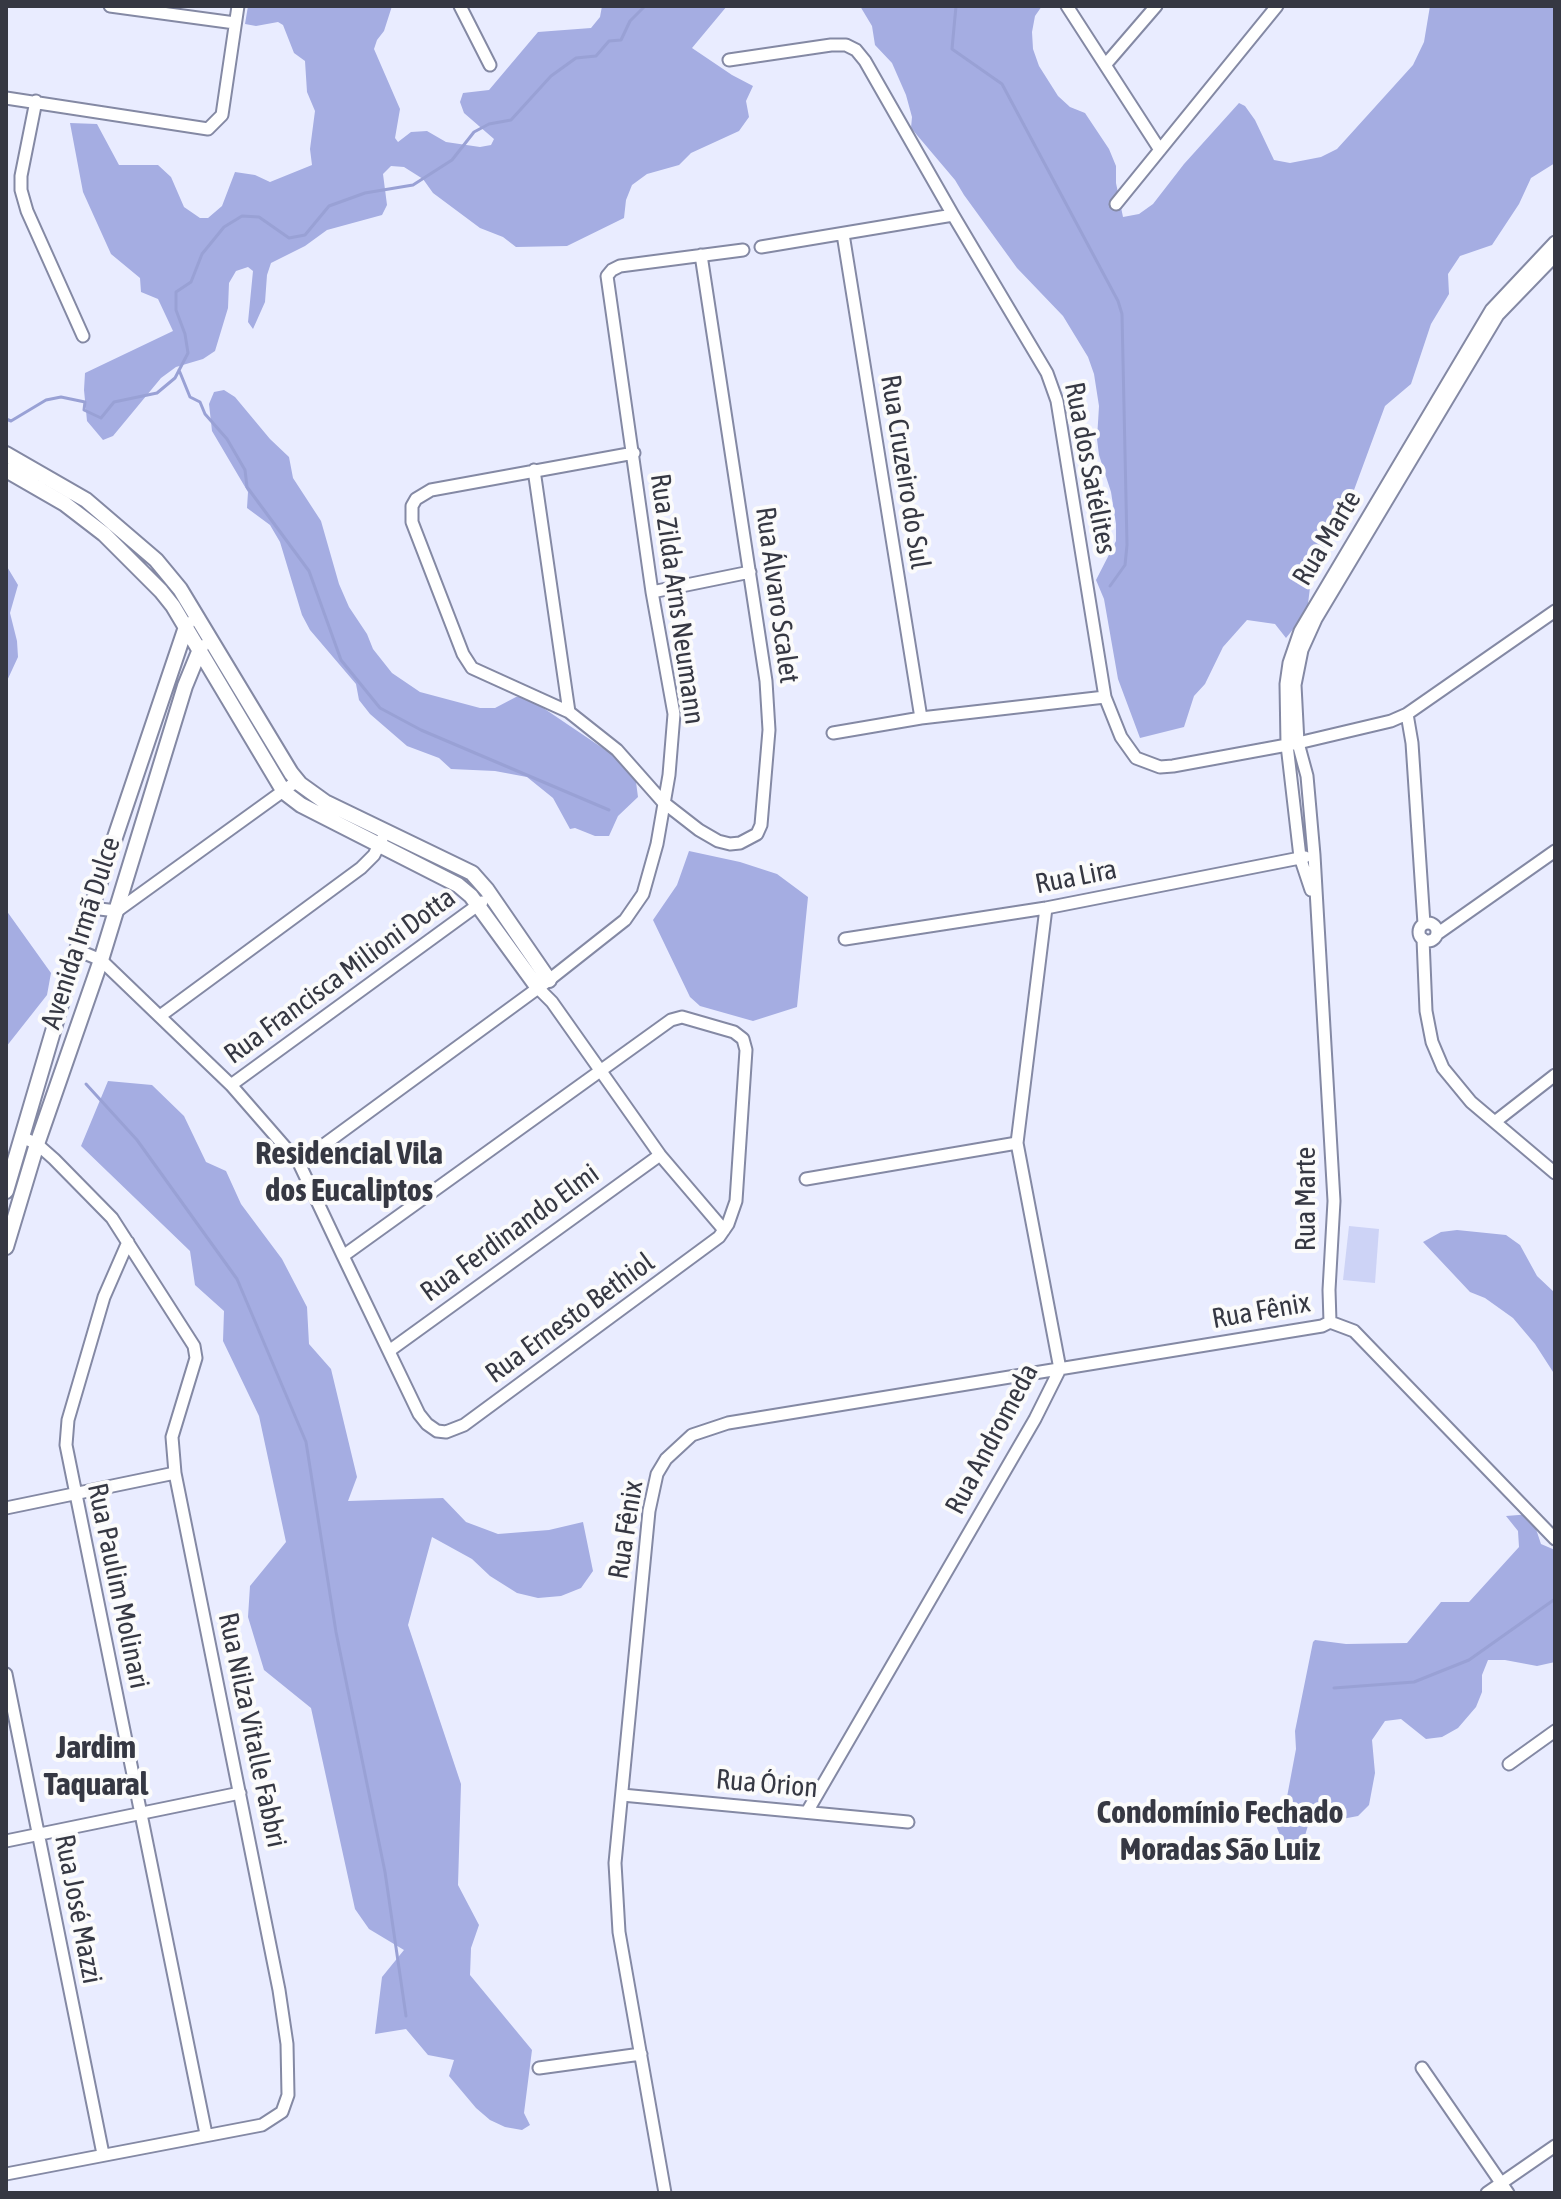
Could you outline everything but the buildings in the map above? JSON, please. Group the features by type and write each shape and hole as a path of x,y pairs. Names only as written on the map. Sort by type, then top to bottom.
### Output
{"street":[{"path":"110,6 235,23"},
{"path":"6,98 202,129 218,122 222,115 238,6"},
{"path":"460,6 490,65"},
{"path":"1067,6 1160,150"},
{"path":"1106,64 1156,6"},
{"path":"1116,204 1277,6"},
{"name":"Rua dos Satélites","path":"729,60 831,45 846,45 856,50 1047,373 1057,401 1105,697 1127,749 1136,758 1148,765 1173,766 1293,744 1391,721 1407,714 1555,611"},
{"path":"36,101 21,190 27,211 83,336"},
{"path":"761,247 953,215"},
{"name":"Rua Cruzeiro do Sul","path":"843,234 921,718"},
{"name":"Rua Marte","path":"1330,1322 1334,1201 1314,855 1307,776 1293,744 1286,684 1289,663 1300,631 1491,310 1555,242"},
{"path":"701,255 743,250"},
{"name":"Rua Zilda Arns Neumann","path":"299,1163 625,920 635,908 648,881 669,775 674,714 652,592 607,276 620,266 701,255"},
{"name":"Rua Álvaro Scalet","path":"534,470 431,490 416,499 412,506 410,515 415,530 463,654 472,668 487,677 569,712 617,750 663,802 708,836 730,844 750,840 761,825 769,730 766,681 701,255"},
{"name":"Rua Marte","path":"1315,906 1300,857 1295,806 1295,685 1302,650 1316,619 1498,315 1555,256"},
{"path":"569,712 534,470 634,453"},
{"path":"6,454 86,500 156,560 180,589 297,781 318,798 458,885 543,984"},
{"path":"26,465 12,474 65,504 104,534 161,591 284,792 301,805 472,873 491,896 552,1002 601,1071 660,1155 724,1230 736,1201 745,1044 734,1032 679,1017 601,1071 343,1256"},
{"path":"652,592 750,572"},
{"name":"Avenida Irmã Dulce","path":"6,1191 77,950 185,627 194,614"},
{"name":"Avenida Irmã Dulce","path":"6,1247 37,1144 117,911 198,651 208,636"},
{"path":"833,733 921,718 1105,697"},
{"path":"1407,714 1412,743 1424,924 1419,930 1423,939 1426,1011 1432,1042 1455,1086 1555,1173"},
{"path":"1391,721 1412,743"},
{"path":"91,908 117,911 297,781"},
{"path":"1295,806 1310,803"},
{"path":"160,1016 361,868 383,838"},
{"path":"1423,939 1431,940 1555,851"},
{"name":"Rua Lira","path":"845,939 1046,908 1314,855"},
{"name":"Rua Francisca Milioni Dotta","path":"231,1085 491,896"},
{"name":"Rua Andromeda","path":"807,1812 1035,1419 1060,1369 1017,1143 1046,908"},
{"path":"1424,924 1435,926 1437,934"},
{"path":"77,950 101,960 160,1016 231,1085 299,1163 389,1351"},
{"path":"1496,1121 1555,1075"},
{"path":"22,1137 37,1144 80,1183 112,1218 128,1242"},
{"path":"806,1179 1017,1143"},
{"name":"Rua Ferdinando Elmi","path":"389,1351 660,1155"},
{"name":"Rua Ernesto Bethiol","path":"389,1351 419,1414 437,1431 446,1432 464,1425 707,1247 724,1230"},
{"name":"Rua Nilza Vitalle Fabbri","path":"128,1242 192,1340 196,1352 172,1437 175,1473 279,1990 287,2044 288,2095 286,2105 277,2118 262,2125 206,2134"},
{"name":"Rua Paulim Molinari","path":"128,1242 104,1297 66,1432 67,1458 206,2134"},
{"path":"1330,1322 1354,1331 1555,1539"},
{"name":"Rua Fênix","path":"665,2193 617,1910 615,1863 652,1493 662,1467 682,1441 728,1423 1322,1326 1330,1322"},
{"path":"6,1508 175,1473"},
{"name":"Rua José Mazzi","path":"6,1674 103,2154"},
{"path":"1509,1764 1555,1731"},
{"path":"6,1841 240,1793"},
{"name":"Rua Órion","path":"622,1795 908,1822"},
{"path":"539,2068 641,2054"},
{"path":"1422,2068 1504,2188"},
{"path":"6,2174 206,2134"},
{"path":"1487,2193 1504,2188 1555,2146"}],"shaded area":[{"path":"248,6 392,6 374,49 400,109 395,138 398,142 411,132 427,131 446,142 480,147 491,145 494,139 464,113 460,102 463,93 489,90 538,32 591,28 600,17 602,6 727,6 692,48 753,86 746,101 749,117 739,131 691,153 679,165 647,174 632,185 624,218 567,246 516,247 503,237 480,228 433,193 423,179 404,167 391,166 383,174 387,205 382,215 327,230 305,246 271,263 265,302 253,329 248,322 253,271 248,267 236,271 229,283 228,308 215,351 203,359 176,367 161,378 113,436 103,440 87,421 85,373 173,331 158,299 141,292 140,278 111,254 83,192 70,123 97,124 119,165 158,165 171,177 184,207 200,218 208,218 222,206 235,172 255,175 270,182 312,165 310,149 315,111 307,92 305,61 294,53 283,25 278,22 256,26 245,24"},
{"path":"860,6 1042,6 1035,16 1032,32 1033,49 1039,66 1058,96 1070,107 1085,113 1109,149 1116,166 1123,217 1139,214 1153,204 1239,103 1255,120 1274,160 1290,163 1321,157 1337,149 1413,65 1424,42 1430,6 1555,6 1555,163 1531,178 1519,204 1492,245 1460,256 1448,274 1449,294 1431,324 1411,384 1385,406 1340,528 1313,563 1307,612 1286,638 1275,624 1247,620 1223,647 1205,684 1194,696 1184,727 1140,738 1118,679 1104,599 1096,580 1116,541 1116,524 1111,492 1099,455 1099,406 1088,357 1063,316 1017,268 955,180 911,128 912,117 906,95 892,63 875,45 872,26"},
{"path":"224,390 235,397 289,457 293,478 321,521 349,607 373,649 392,673 420,692 480,708 495,708 516,697 527,697 630,769 638,797 618,816 609,836 595,836 570,829 553,798 527,777 495,771 451,769 439,758 407,746 370,714 359,700 356,684 310,630 302,615 280,542 270,525 247,508 248,492 212,431 209,404 214,392"},
{"path":"6,565 18,585 10,613 18,657 6,683"},
{"path":"689,851 777,874 808,897 797,1007 753,1021 700,1006 690,997 653,920 677,885"},
{"path":"6,910 51,973 47,995 6,1047"},
{"path":"108,1081 152,1085 184,1116 206,1162 226,1171 241,1204 282,1259 307,1307 309,1344 331,1369 357,1477 348,1501 443,1498 466,1522 498,1534 549,1530 583,1522 593,1571 581,1588 561,1596 538,1598 517,1593 490,1576 472,1559 432,1537 408,1625 461,1784 458,1885 479,1925 471,1948 470,1975 532,2050 524,2113 530,2125 522,2130 490,2120 476,2108 449,2076 454,2060 428,2055 406,2029 375,2034 382,1977 404,1950 369,1929 355,1909 311,1708 264,1670 248,1617 250,1586 286,1542 259,1416 223,1341 224,1311 195,1285 190,1251 81,1146"},
{"path":"1349,1226 1379,1229 1375,1283 1343,1280"},
{"path":"1457,1230 1506,1235 1520,1245 1537,1276 1555,1293 1555,1375 1513,1318 1485,1298 1470,1292 1423,1242 1441,1232"},
{"path":"1531,1514 1541,1544 1555,1550 1555,1662 1537,1666 1488,1660 1476,1707 1458,1728 1442,1737 1426,1739 1401,1719 1385,1721 1372,1740 1375,1773 1369,1805 1358,1816 1342,1819 1327,1813 1311,1815 1302,1846 1286,1849 1277,1828 1287,1797 1296,1749 1295,1731 1313,1642 1407,1643 1441,1602 1469,1602 1519,1547 1518,1531 1506,1516"}],"waterway":[{"path":"6,419 11,421 46,400 61,397 85,402 84,410 101,418 114,402 157,393 175,378 188,353 176,310 176,292 191,282 202,254 224,227 242,216 259,217 289,238 305,235 329,206 365,193 413,185 452,160 474,132 489,124 511,120 551,76 576,58 596,56 609,41 621,40 630,21 645,6"},
{"path":"956,6 952,49 1002,84 1118,301 1122,314 1127,545 1125,565 1110,586"},
{"path":"179,370 190,397 200,402 205,414 227,439 245,470 247,487 309,571 341,660 380,708 421,730 609,810"},
{"path":"86,1084 137,1140 237,1279 306,1442 336,1632 385,1872 406,2016"},
{"path":"1334,1688 1414,1682 1469,1660 1555,1599"}],"district":[{"name":"Residencial Vila dos Eucaliptos","path":"349,1172"},
{"name":"Jardim Taquaral","path":"96,1766"},
{"name":"Condomínio Fechado Moradas São Luiz","path":"1220,1832"}]}
